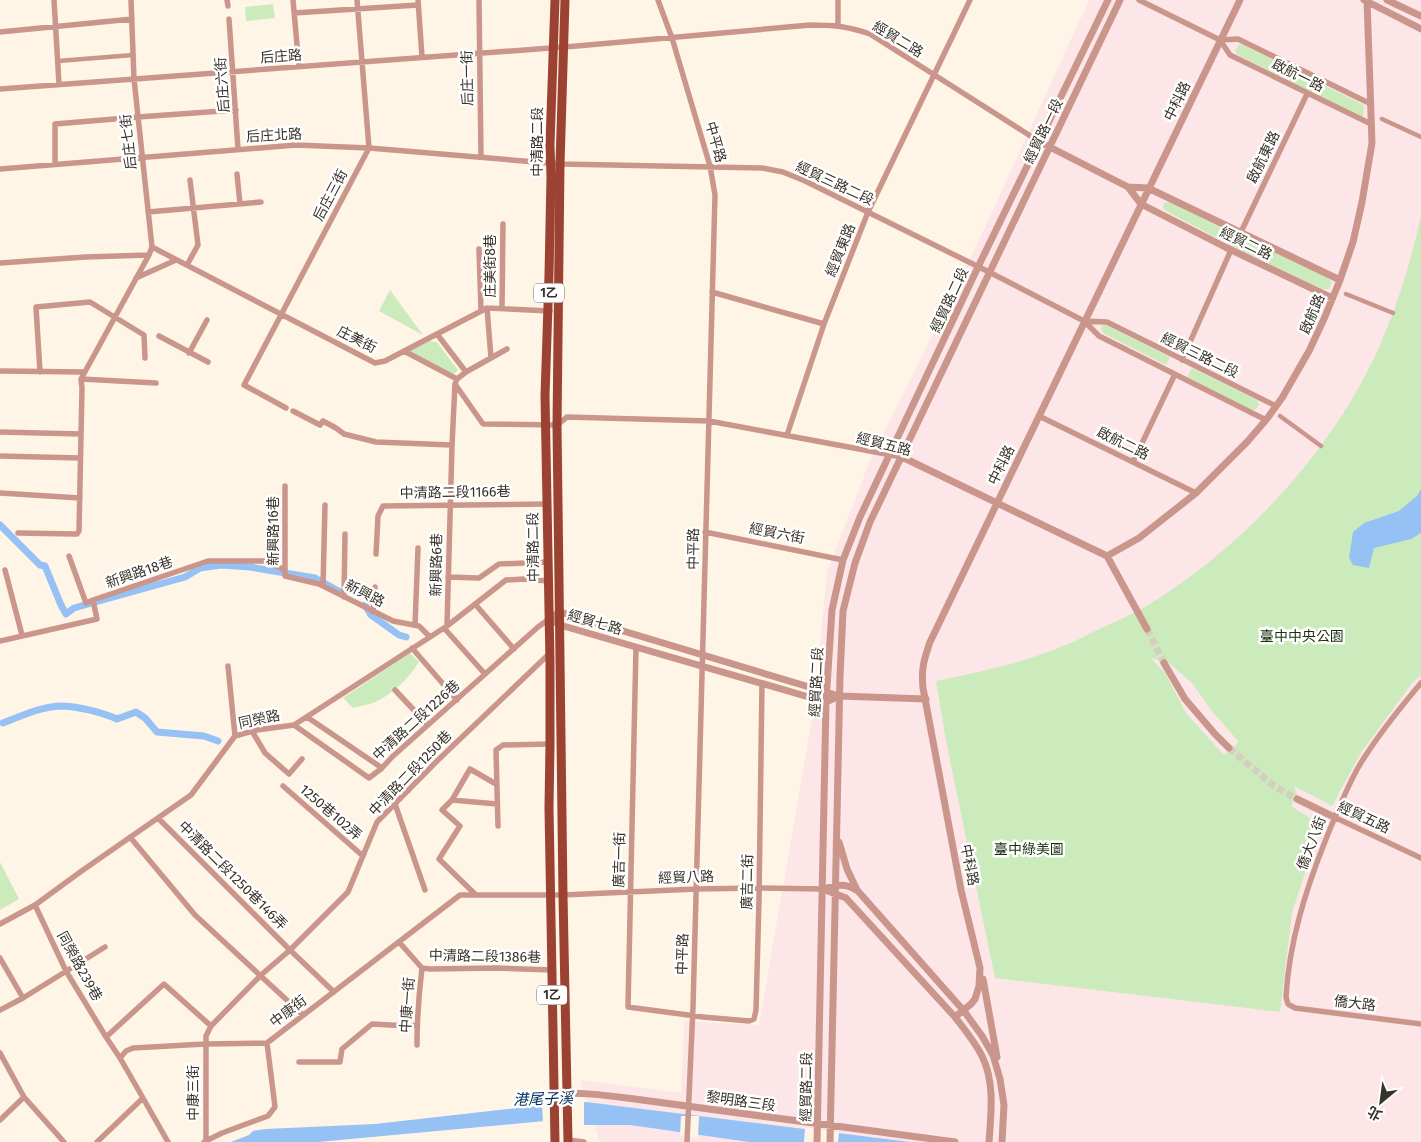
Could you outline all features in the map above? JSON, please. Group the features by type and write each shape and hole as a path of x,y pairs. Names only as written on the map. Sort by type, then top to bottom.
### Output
{"main road":[{"name":"中清路二段","path":"554,1094 549,808 550,653 545,424 555,0"},
{"name":"中清路二段","path":"565,0 560,164 557,425 563,895 568,1093"},
{"name":"1乙","path":"568,1093 568,1141"},
{"name":"1乙","path":"554,1094 555,1142"}],"street":[{"path":"54,0 59,84"},
{"name":"后庄七街","path":"80,379 152,247 134,79 131,0"},
{"path":"293,0 299,67"},
{"path":"357,0 369,148"},
{"name":"后庄一街","path":"479,0 481,156"},
{"name":"中平路","path":"658,0 672,38 710,166 714,195 693,1016 687,1142"},
{"path":"838,0 838,26"},
{"name":"經貿東路","path":"787,435 824,324 868,212 970,0"},
{"name":"經貿路一段","path":"978,267 1108,0"},
{"name":"經貿路一段","path":"989,272 1120,0"},
{"name":"啟航一路","path":"1139,0 1220,40 1238,39 1371,104"},
{"name":"中科路","path":"1002,1142 1004,1104 1000,1079 980,968 961,890 921,671 930,642 1240,0"},
{"path":"1366,0 1421,28"},
{"name":"啟航路","path":"1107,556 1139,538 1196,493 1247,442 1276,406 1309,351 1324,320 1353,242 1372,143 1366,0"},
{"path":"1387,0 1421,16"},
{"path":"294,13 358,9 418,2 422,57"},
{"path":"0,32 132,19"},
{"name":"后庄六街","path":"229,19 238,150"},
{"name":"經貿二路","path":"564,47 810,25 848,27 870,34 1040,142 1128,188 1141,204 1332,298"},
{"name":"啟航一路","path":"1220,40 1230,55 1371,124"},
{"name":"后庄路","path":"0,89 564,47"},
{"path":"58,61 133,55"},
{"name":"啟航東路","path":"1241,232 1307,94"},
{"path":"55,164 54,124 236,110"},
{"path":"1382,119 1421,137"},
{"name":"后庄北路","path":"0,168 296,145 369,148 550,162"},
{"name":"后庄三街","path":"286,408 244,385 369,148"},
{"name":"經貿三路二段","path":"550,162 560,164 762,168 783,172 805,181 989,272 1084,321 1099,336 1266,420"},
{"path":"237,174 240,204"},
{"path":"187,265 198,246 190,180"},
{"name":"經貿二路","path":"1128,188 1148,188 1340,280"},
{"path":"148,212 261,202"},
{"name":"庄美街8巷","path":"502,308 503,224"},
{"name":"庄美街","path":"152,247 375,363 385,361 484,309 502,308 559,312"},
{"path":"479,249 484,309 491,358"},
{"path":"1182,360 1232,250"},
{"path":"0,263 149,255"},
{"path":"136,278 176,260"},
{"name":"經貿路二段","path":"817,1142 824,889 826,702 832,610 843,560 860,516 978,267"},
{"name":"經貿路二段","path":"830,1142 839,696 843,611 855,563 870,522 989,272"},
{"path":"712,292 824,324"},
{"path":"1346,294 1393,313"},
{"path":"40,372 36,307 90,302 144,335 145,358"},
{"path":"189,353 207,320"},
{"name":"經貿三路二段","path":"1084,321 1107,322 1276,406"},
{"path":"437,334 466,372"},
{"path":"159,336 208,362"},
{"path":"456,382 466,372 507,349"},
{"path":"404,351 456,382 483,424 557,425"},
{"path":"0,371 84,372"},
{"path":"1133,462 1174,374"},
{"path":"18,533 77,534 80,498 82,388 80,379 156,383"},
{"name":"新興路6巷","path":"445,627 456,382"},
{"path":"293,411 320,425 323,421 344,434 376,442 452,445"},
{"name":"啟航二路","path":"1039,416 1196,493"},
{"path":"1280,416 1321,446"},
{"name":"經貿五路","path":"557,425 567,417 709,421 902,458 1107,556"},
{"path":"0,432 81,434"},
{"path":"0,456 80,458"},
{"name":"新興路16巷","path":"285,486 285,573"},
{"path":"0,493 80,498"},
{"name":"中清路二段1166巷","path":"376,554 378,516 383,506 546,504"},
{"path":"323,586 324,505"},
{"name":"經貿六街","path":"705,532 843,560"},
{"path":"344,597 345,534"},
{"path":"415,625 418,548"},
{"path":"69,556 86,603 93,600"},
{"path":"1107,556 1147,629"},
{"name":"新興路18巷","path":"0,641 97,619 93,600 208,561 264,561 285,573"},
{"path":"448,577 479,578 499,564 548,562"},
{"path":"5,570 22,635"},
{"name":"新興路","path":"285,573 319,584 393,621 419,626 430,637"},
{"name":"同榮路","path":"0,924 35,905 191,795 235,736 294,725 445,627 506,580 548,581"},
{"path":"373,612 375,587"},
{"path":"475,604 514,649"},
{"name":"經貿七路","path":"839,696 826,702 560,625 549,619 560,612 839,696 926,699"},
{"name":"中清路二段1226巷","path":"294,725 369,778 549,619"},
{"path":"445,627 485,674"},
{"name":"廣吉一街","path":"636,647 628,1007 693,1016"},
{"path":"412,648 457,700"},
{"name":"中清路二段1250巷","path":"205,1044 206,1036 211,1026 348,892 377,822 438,760 550,653 561,649"},
{"path":"1164,663 1185,699 1229,748"},
{"path":"228,666 235,736"},
{"name":"廣吉二街","path":"693,1016 749,1021 754,1019 756,1010 762,683"},
{"name":"僑大八街","path":"1288,1004 1286,997 1287,980 1299,917 1334,817 1360,765 1421,683"},
{"path":"395,690 428,725"},
{"path":"307,717 382,768"},
{"path":"252,732 265,753 289,774 302,759"},
{"path":"498,826 496,750 503,745 550,744"},
{"path":"475,894 439,859 460,826 442,810 452,800 470,769 496,784"},
{"name":"1250巷102弄","path":"283,786 363,856"},
{"name":"經貿五路","path":"1297,799 1421,858"},
{"path":"452,800 497,804"},
{"path":"395,804 424,890"},
{"name":"中清路二段1250巷146弄","path":"158,818 334,992"},
{"path":"836,834 852,882 964,1011"},
{"path":"130,837 195,915 303,1015"},
{"path":"836,885 850,887 860,893"},
{"name":"經貿八路","path":"550,895 696,888 824,889 836,885"},
{"name":"經貿八路","path":"824,889 846,898 955,1017"},
{"name":"中康街","path":"120,1058 126,1051 133,1048 267,1043 460,895 550,895"},
{"name":"同榮路239巷","path":"35,905 66,971 120,1058"},
{"name":"中清路二段1386巷","path":"399,942 422,968 552,970"},
{"path":"0,1010 23,998 106,946"},
{"path":"0,958 23,998"},
{"name":"中康一街","path":"417,1045 422,968"},
{"name":"中科路","path":"955,1017 971,1004 977,994 980,968"},
{"path":"106,1037 164,984 211,1026"},
{"name":"僑大路","path":"1288,1004 1295,1008 1421,1024"},
{"name":"中科路","path":"964,1011 993,1055 1000,1079"},
{"path":"955,1017 983,1058 989,1080 992,1104 990,1142"},
{"path":"299,1062 340,1062 342,1048 372,1024 417,1025"},
{"path":"205,1141 268,1116 275,1107 267,1043"},
{"name":"中康三街","path":"205,1044 205,1141"},
{"path":"0,1053 24,1097 64,1142"},
{"path":"120,1058 168,1142"},
{"name":"黎明路三段","path":"554,1094 590,1094 618,1097 688,1110 955,1142"},
{"path":"0,1120 24,1097"},
{"path":"97,1142 143,1098"},
{"path":"568,1141 584,1142"}],"shaded area":[{"path":"1089,0 1421,0 1421,1142 600,1142 580,1080 681,1093 684,1021 759,1025 814,707 827,572 869,463 979,240"}],"green space":[{"path":"273,4 275,18 246,21 245,7"},
{"path":"1241,44 1364,105 1363,118 1238,55 1235,52 1238,45"},
{"path":"1170,202 1328,278 1332,283 1329,289 1322,289 1236,248 1166,211 1163,207 1164,203"},
{"name":"臺中中央公園","path":"1421,215 1421,676 1413,682 1362,751 1332,806 1294,786 1297,795 1291,806 1321,825 1292,913 1280,1012 995,978 947,746 936,681 1017,662 1072,643 1158,599 1224,550 1284,492 1311,459 1357,390 1376,354 1390,320 1408,268","holes":["1151,658 1169,663 1193,684 1211,710 1239,742 1224,755 1186,713 1165,673"]},
{"path":"390,290 423,335 379,311"},
{"path":"1103,325 1170,357 1166,365 1103,333 1101,329"},
{"path":"428,341 437,342 458,370 454,374 406,353"},
{"path":"1192,368 1257,400 1259,404 1256,409 1252,410 1187,377"},
{"path":"410,653 419,662 405,680 388,695 372,703 353,708 343,698"},
{"path":"0,862 19,899 0,910"}],"water":[{"path":"1421,489 1421,533 1411,539 1374,548 1369,568 1353,565 1349,558 1353,532 1364,523 1399,511 1417,496"},
{"path":"586,1102 910,1142 749,1142 630,1125 587,1125 545,1121 318,1142 231,1142 249,1135 253,1131 265,1129 375,1124"}],"pier":[{"path":"584,1101 584,1127 543,1124 542,1103"},
{"path":"681,1116 699,1116 698,1138 680,1135"},
{"path":"805,1128 839,1132 838,1142 804,1142"}],"waterway":[{"path":"0,525 40,565 45,566 66,614 74,608 185,577 200,568 221,565 250,567 315,578 342,593"},
{"path":"365,605 371,615 399,635 406,637"},
{"path":"3,723 38,710 60,706 89,710 117,719 136,712 145,718 157,732 204,736 218,741"}],"tunnel":[{"path":"1147,629 1164,663"},
{"path":"1229,748 1274,786 1297,799"}],"park label":[{"name":"臺中綠美圖","path":"1029,849"}],"water label":[{"name":"港尾子溪","path":"543,1099"}]}
